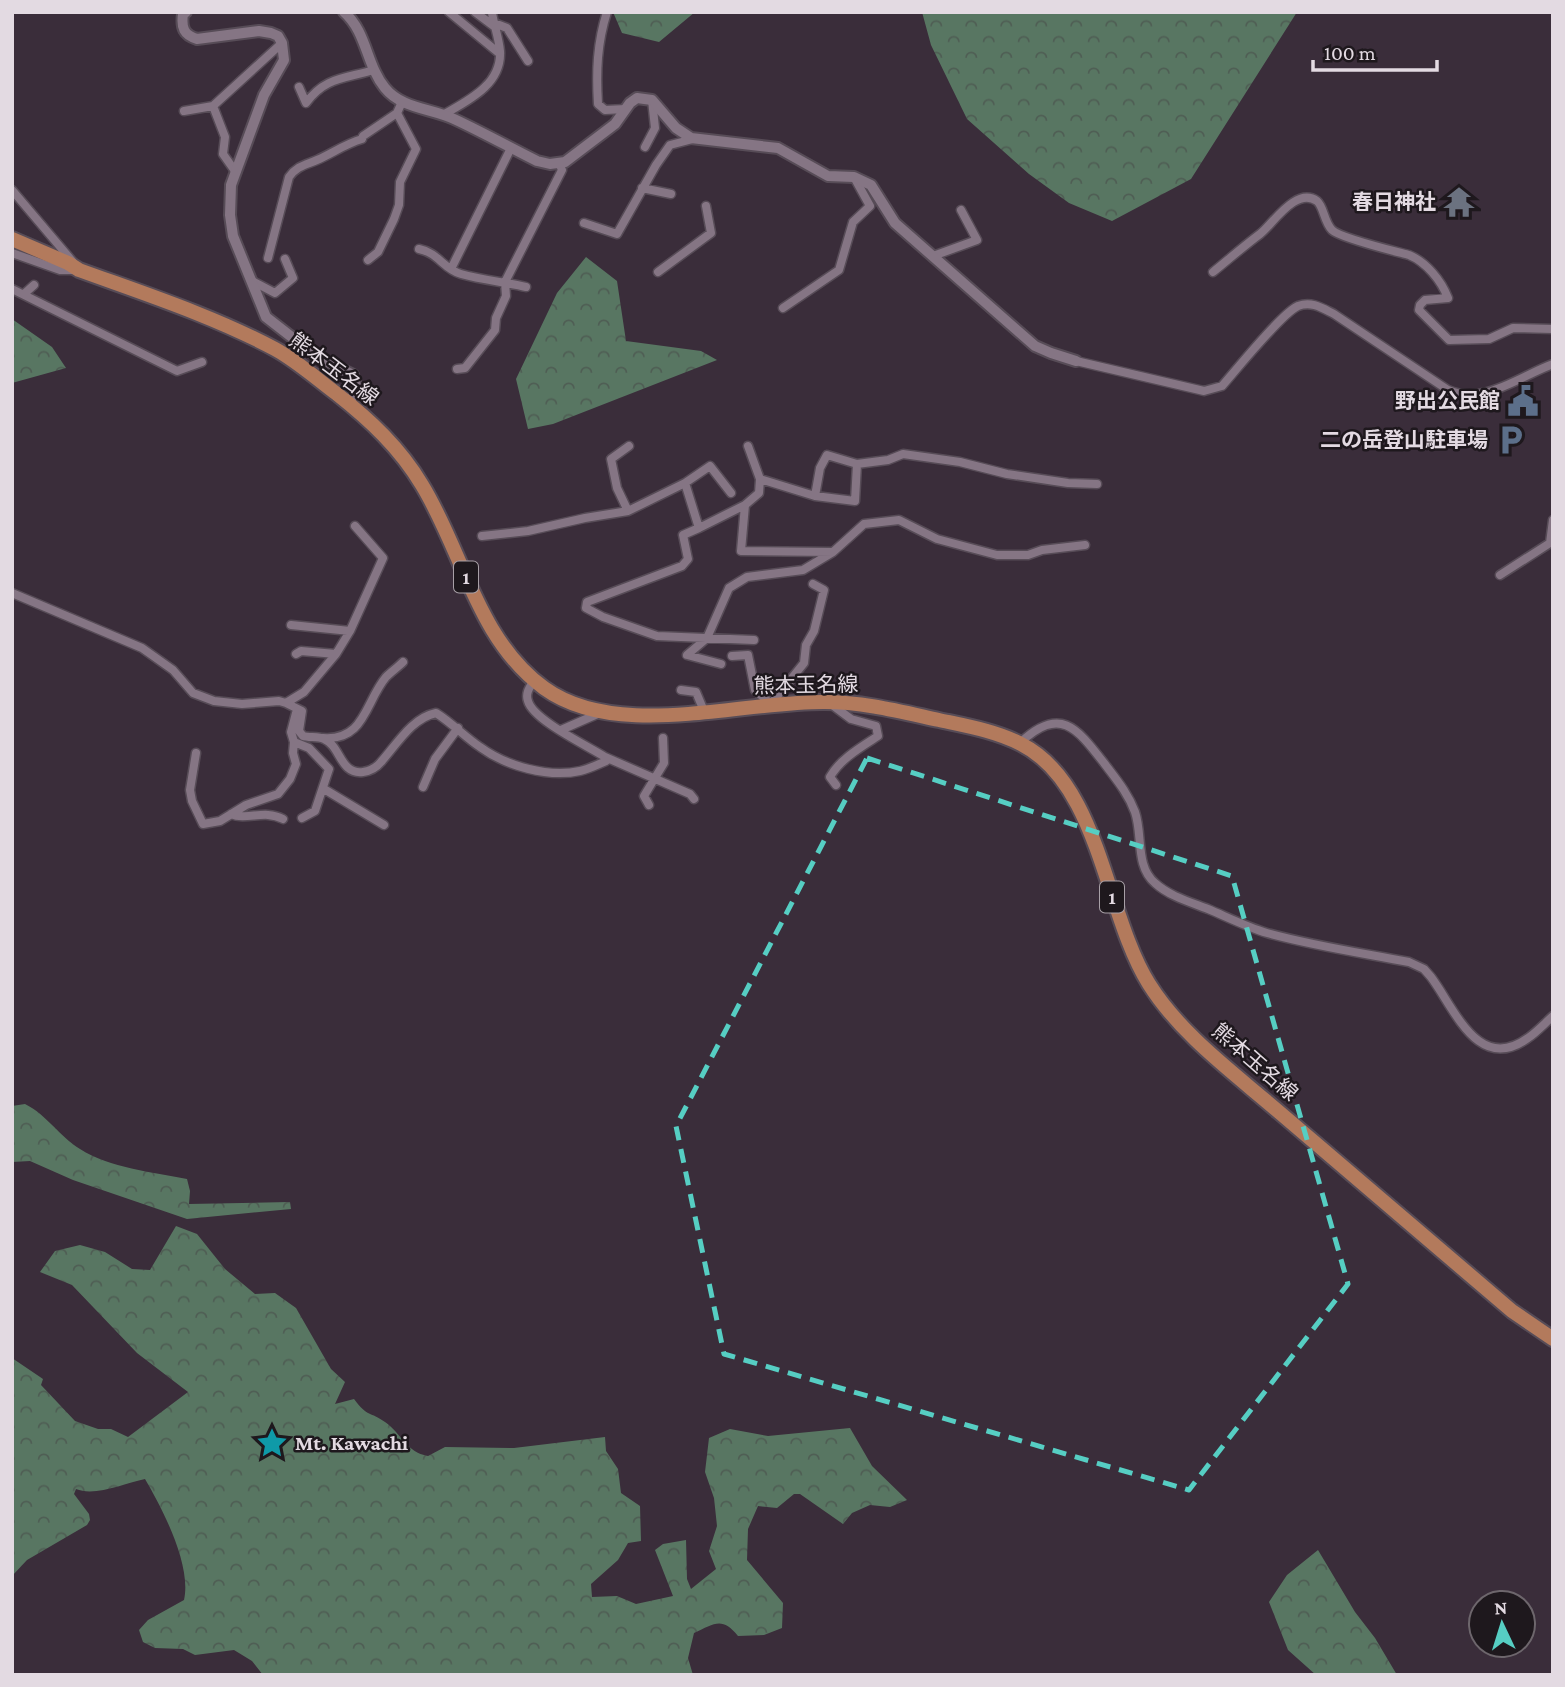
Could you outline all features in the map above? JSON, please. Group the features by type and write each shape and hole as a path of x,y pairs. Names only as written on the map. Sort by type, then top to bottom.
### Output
{"main road":[{"name":"熊本玉名線","path":"12,239 79,270 225,326 278,351 349,404 401,455 423,486 495,634 513,659 550,693 602,712 639,716 771,704 828,702 882,708 987,731 1020,743 1054,768 1072,794 1086,823 1132,948 1148,982 1175,1020 1512,1311 1553,1339"}],"street":[{"path":"186,12 181,23 190,37 197,39 259,32 278,36 282,43 284,60 264,95 235,172 230,200 232,226 240,256 266,317 316,356 353,375 356,386 349,404"},
{"path":"344,12 354,21 374,71 386,90 402,102 443,115 537,161 559,163 573,157 615,124 638,98 652,100 676,128 693,139"},
{"path":"449,12 500,54"},
{"path":"475,12 494,25 506,28 528,61"},
{"path":"607,12 599,36 596,77 598,104 605,110 626,109"},
{"path":"443,115 478,95 494,77 500,54 492,13"},
{"path":"184,111 213,106 282,43"},
{"path":"299,87 306,103 317,88 325,84 374,71"},
{"path":"645,147 655,128 652,100"},
{"path":"268,258 289,177 295,169 316,161 345,144 362,139 397,113 402,102"},
{"path":"213,106 225,138 223,154 235,172"},
{"path":"368,260 378,252 400,205 400,182 415,149 397,113"},
{"path":"584,223 617,234 670,145 693,139 778,148 828,176 854,177 871,185 895,223 1035,346 1051,354 1204,391 1212,390 1222,386 1297,307 1315,304 1460,396 1483,394 1553,364"},
{"path":"451,269 511,148"},
{"path":"457,369 465,368 495,330 496,318 506,296 505,282 562,170 559,163"},
{"path":"783,308 839,270 853,222 870,206 854,177"},
{"path":"642,188 671,194"},
{"path":"12,190 79,270"},
{"path":"1213,272 1263,233 1282,209 1301,199 1316,200 1333,232 1419,259 1436,276 1448,298 1425,300 1419,310 1449,340 1489,340 1513,328 1553,329"},
{"path":"658,272 711,233 706,206"},
{"path":"933,256 977,240 961,210"},
{"path":"419,249 431,252 458,274 526,287"},
{"path":"12,253 60,271 79,270"},
{"path":"250,281 275,293 293,278 285,259"},
{"path":"24,294 34,285"},
{"path":"12,289 177,371 202,362"},
{"path":"628,511 617,488 611,459 629,446"},
{"path":"748,446 760,479 759,493 745,505 683,535 688,559 682,566 587,602 586,608 603,617 657,636 754,640"},
{"path":"815,496 820,468 827,455 858,464 888,460 903,454 960,462 1007,474 1068,483 1097,484"},
{"path":"760,479 815,496 855,501 858,464"},
{"path":"482,536 528,531 628,511 685,483 710,466 731,493"},
{"path":"685,483 699,528"},
{"path":"745,505 741,551 833,552"},
{"path":"721,664 687,654 707,638 729,588 747,577 803,570 833,552 864,524 899,520 937,539 997,555 1028,555 1042,550 1085,545"},
{"path":"1500,575 1550,543 1553,520"},
{"path":"286,703 303,692 336,654 350,631 383,558 355,526"},
{"path":"732,656 748,655 755,690 771,704 804,663 806,645 814,631 824,590 813,584"},
{"path":"12,593 142,648 173,670 193,693 214,701 242,704 279,701 286,703 302,711 299,731 303,736 332,738 346,735 356,727 386,677 403,662"},
{"path":"291,625 350,631"},
{"path":"296,653 301,651 336,654"},
{"path":"534,680 527,692 528,703 538,715 605,757 690,794 694,799"},
{"path":"681,690 696,691 704,711"},
{"path":"828,702 851,719 876,726 878,736 833,770 830,777 836,785"},
{"path":"196,753 190,790 192,801 203,824 219,821 246,805 278,794 290,779 296,764 292,753 294,742 291,732 296,710"},
{"path":"561,730 602,712"},
{"path":"323,738 329,742 349,770 364,772 375,769 416,721 436,713 457,727 480,748 506,761 536,770 561,774 582,771 606,761 605,757"},
{"path":"1020,743 1043,725 1055,723 1075,729 1087,739 1125,790 1135,811 1146,872 1154,883 1179,898 1264,932 1409,962 1424,969 1467,1031 1479,1043 1489,1048 1503,1049 1513,1046 1553,1016"},
{"path":"423,787 436,759 457,727"},
{"path":"649,805 644,796 664,763 663,738"},
{"path":"294,742 309,748 330,769 315,811 302,817"},
{"path":"324,789 384,825"},
{"path":"231,814 275,815 283,819"}],"highlighted area":[{"path":"867,758 1232,876 1348,1284 1189,1490 724,1354 676,1126"}],"green space":[{"path":"613,12 695,12 659,42 622,33"},
{"path":"922,12 1297,12 1191,179 1112,221 1069,203 1029,174 967,119 931,45"},
{"path":"586,257 617,281 626,341 701,351 717,360 553,424 528,429 516,379 557,293"},
{"path":"12,319 52,347 66,368 12,383"},
{"path":"25,1104 73,1144 104,1161 187,1179 189,1204 290,1202 291,1209 187,1219 73,1180 30,1161 12,1162 12,1106"},
{"path":"176,1226 197,1234 225,1269 255,1294 275,1293 296,1308 331,1369 345,1382 335,1404 354,1399 366,1412 391,1427 414,1451 428,1456 445,1447 514,1448 605,1437 606,1451 618,1469 621,1493 640,1506 641,1541 628,1543 618,1560 591,1584 592,1597 617,1596 636,1604 673,1596 655,1550 663,1544 686,1540 687,1579 691,1589 716,1569 709,1551 717,1526 714,1498 705,1472 709,1438 730,1429 768,1436 850,1428 872,1466 907,1500 890,1507 870,1505 852,1513 843,1524 800,1494 794,1494 777,1508 758,1506 748,1529 747,1560 783,1603 782,1628 764,1635 738,1636 727,1626 718,1624 694,1633 688,1658 693,1675 263,1675 252,1661 234,1650 195,1655 183,1649 155,1648 143,1642 139,1630 148,1620 184,1600 185,1586 184,1570 174,1537 145,1479 101,1490 76,1489 74,1494 89,1514 87,1525 27,1560 12,1576 12,1358 43,1379 41,1385 75,1421 98,1429 111,1429 128,1437 188,1392 137,1353 72,1285 40,1272 55,1251 80,1245 105,1252 132,1269 150,1270"},
{"path":"1318,1550 1397,1675 1316,1675 1288,1650 1269,1602 1287,1575"}],"place":[{"name":"春日神社","path":"1459,202"},
{"name":"野出公民館","path":"1523,401"},
{"name":"二の岳登山駐車場","path":"1511,440"},
{"name":"Mt. Kawachi","path":"272,1443"}]}
